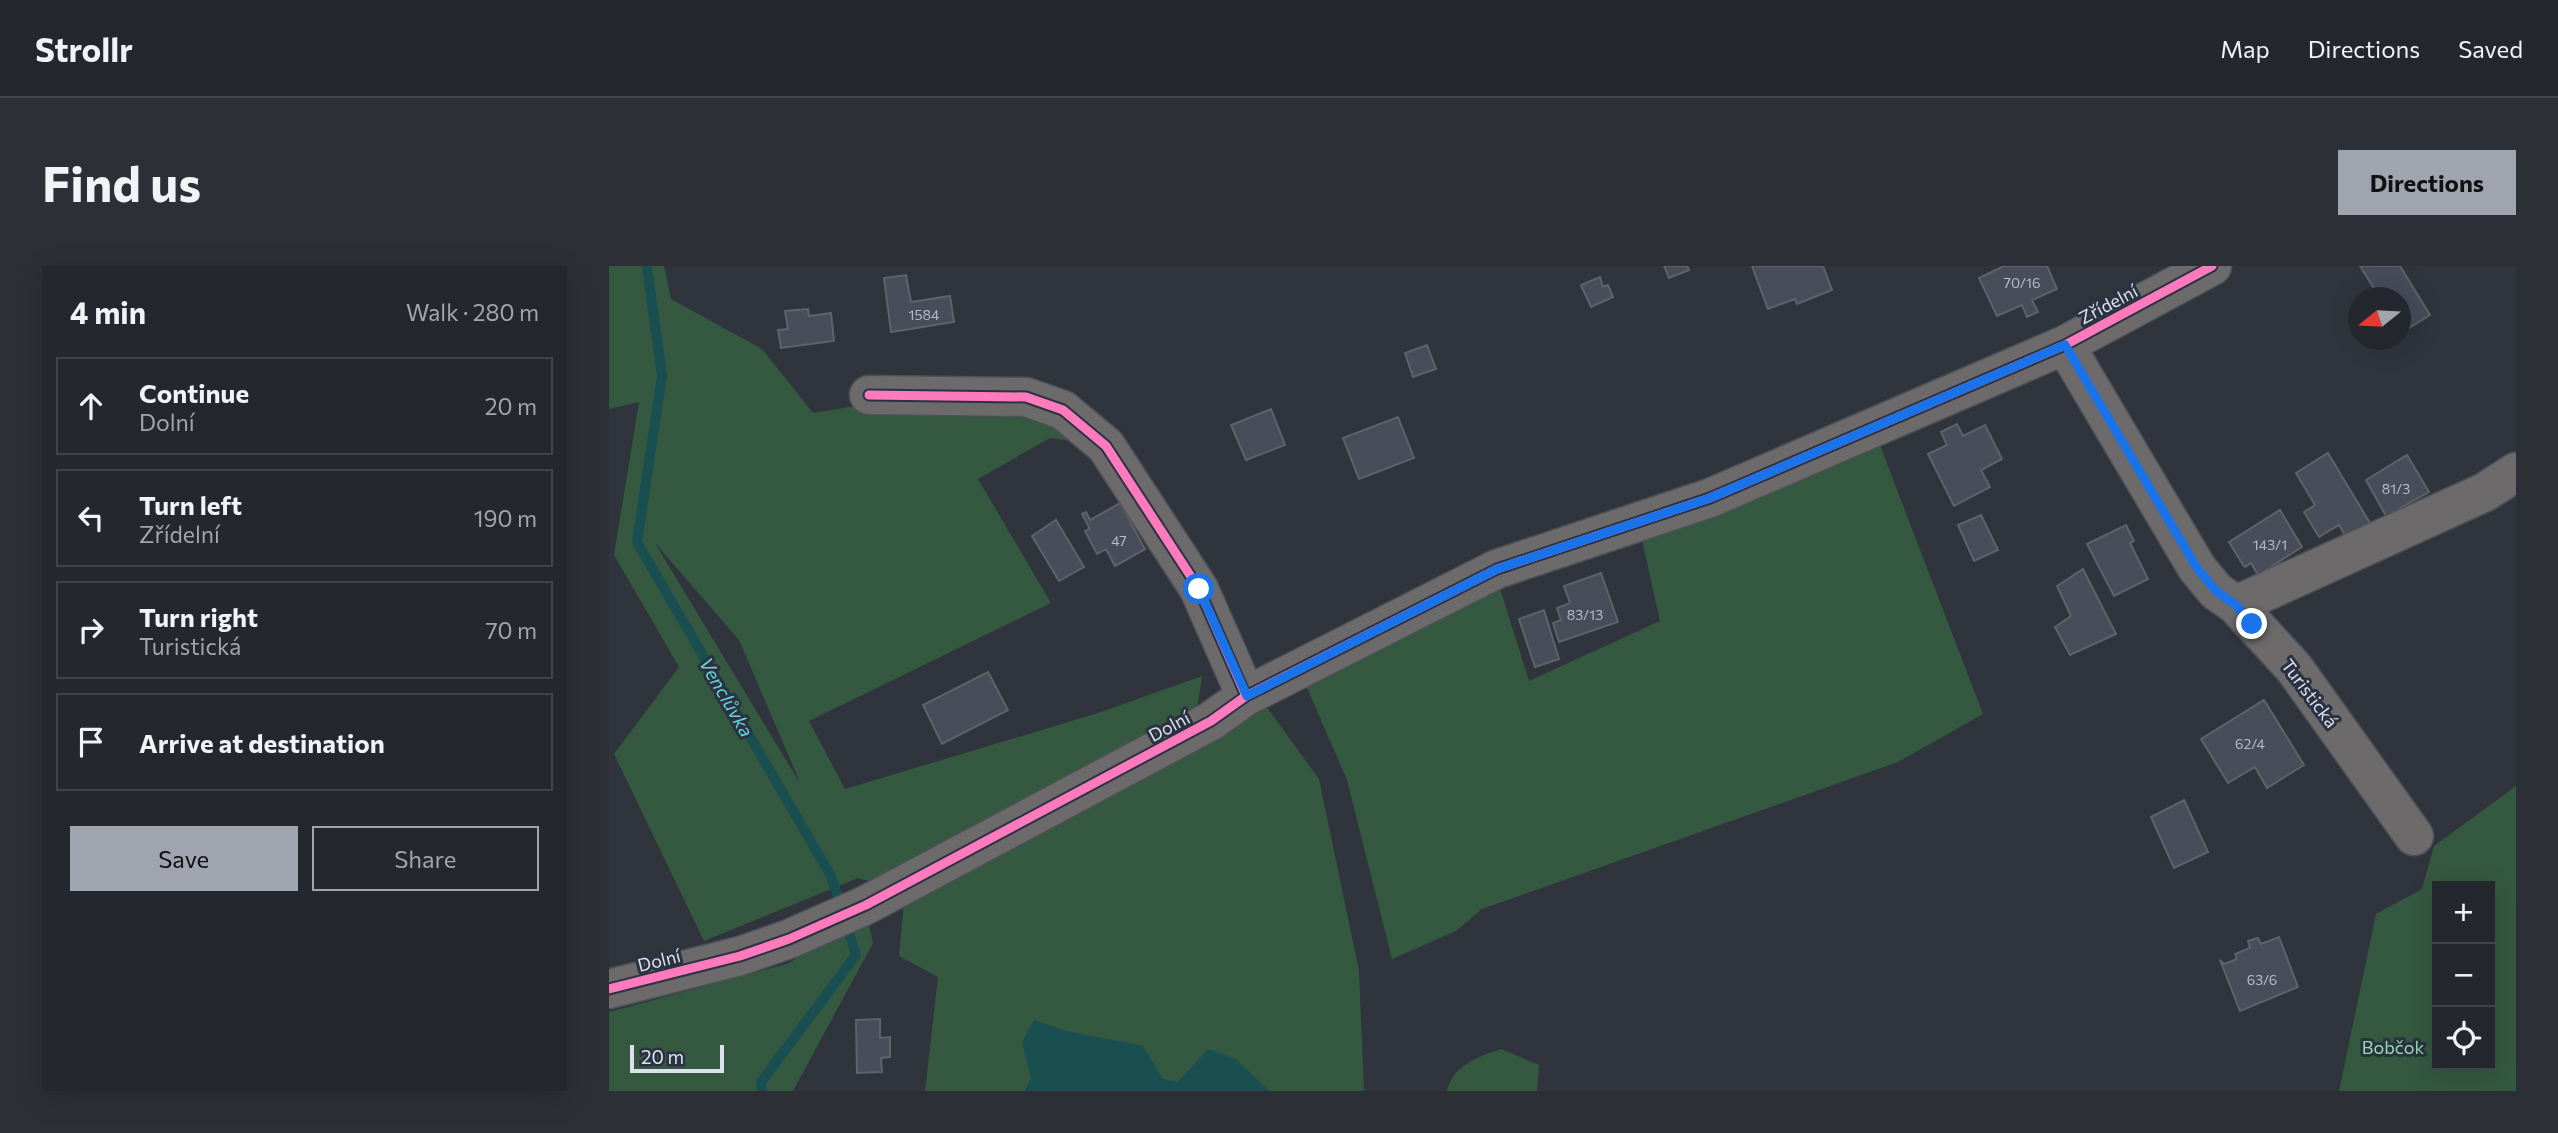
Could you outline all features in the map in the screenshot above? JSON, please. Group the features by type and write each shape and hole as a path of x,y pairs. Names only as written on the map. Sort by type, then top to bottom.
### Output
{"street":[{"name":"Zřídelní","path":"1247,696 1497,569 1710,498 2065,345 2212,266"},
{"name":"Turistická","path":"2065,345 2197,568 2216,591 2236,605 2294,668 2414,836"},
{"path":"869,395 1026,397 1063,410 1106,446 1199,589 1247,696"},
{"path":"2236,605 2485,492 2516,472"},
{"name":"Dolní","path":"609,989 740,956 789,939 866,905 1211,721 1247,696"}],"green space":[{"path":"609,266 664,266 671,299 762,349 813,413 849,407 1024,412 1079,442 1050,438 978,479 1051,603 809,721 845,789 1098,713 1202,676 1194,730 1266,706 1319,779 1359,971 1364,1091 925,1091 938,977 899,956 904,902 999,850 868,881 858,878 704,941 614,754 679,667 614,555 639,402 609,409","holes":["655,543 739,640 799,780"]},
{"path":"1878,440 1983,714 1898,762 1482,909 1456,931 1392,959 1347,780 1307,688 1323,665 1499,585 1529,681 1660,621 1641,536"},
{"name":"Bobčok","path":"2516,786 2516,1091 2339,1091 2376,914 2422,889 2434,846"},
{"path":"867,916 873,943 793,1091 609,1091 609,1012 790,963 830,929"},
{"path":"1501,1049 1539,1065 1537,1091 1447,1091 1450,1082 1461,1068 1475,1059"}],"shaded area":[{"path":"1034,1020 1067,1031 1143,1046 1163,1079 1178,1082 1208,1049 1236,1059 1269,1091 1025,1091 1031,1078 1022,1042"}],"building":[{"path":"1664,266 1687,266 1689,270 1669,278"},
{"path":"1752,266 1823,266 1832,290 1797,304 1795,299 1768,309"},
{"path":"2004,266 2047,266 2057,289 2032,300 2038,312 2027,317 2022,305 1997,316 1979,278"},
{"path":"2360,266 2400,266 2430,315 2411,327 2411,287 2373,287"},
{"path":"906,275 911,302 950,296 954,322 891,332 884,278"},
{"path":"1600,277 1603,287 1608,285 1613,297 1591,307 1581,285"},
{"path":"808,309 809,316 831,313 834,341 781,348 778,330 788,329 785,311"},
{"path":"1427,345 1436,369 1413,377 1405,353"},
{"path":"1271,409 1285,445 1246,460 1231,425"},
{"path":"1398,417 1414,458 1359,479 1343,438"},
{"path":"1957,424 1963,436 1985,425 2002,459 1981,470 1990,487 1954,506 1928,454 1947,445 1941,432"},
{"path":"2328,453 2370,523 2346,537 2339,525 2319,537 2304,512 2315,505 2296,473"},
{"path":"2407,455 2429,492 2386,516 2366,480"},
{"path":"1120,503 1145,549 1115,566 1106,549 1097,554 1085,531 1090,529 1082,514 1086,512 1090,520"},
{"path":"2280,510 2302,547 2258,575 2251,563 2245,567 2243,565 2229,542"},
{"path":"1981,515 1998,550 1974,561 1958,525"},
{"path":"1056,520 1084,567 1059,581 1032,536"},
{"path":"2126,525 2134,541 2130,543 2148,579 2114,596 2087,544"},
{"path":"2083,569 2116,634 2070,655 2055,627 2071,616 2057,586"},
{"path":"1601,573 1618,622 1559,642 1553,623 1561,620 1557,608 1570,603 1564,586"},
{"path":"1544,610 1559,659 1535,667 1519,619"},
{"path":"988,672 1008,710 942,744 923,705"},
{"path":"2264,700 2304,765 2267,788 2255,767 2228,783 2201,739"},
{"path":"2184,800 2208,852 2174,868 2151,817"},
{"path":"2279,937 2298,987 2240,1011 2220,960 2224,964 2237,959 2235,954 2250,948 2248,941 2258,938 2261,944"},
{"path":"880,1019 880,1038 890,1037 890,1057 881,1058 882,1072 857,1073 856,1020"}],"waterway":[{"name":"Venclůvka","path":"647,266 662,376 637,542 831,876 842,908"},
{"name":"Venclůvka","path":"762,1091 761,1082 856,955 846,923"}],"cycle path":[{"path":"1246,696 1497,569 1710,498 2065,345 2212,266"},
{"path":"609,989 740,956 789,939 866,905 1211,721 1246,696 1199,589 1106,446 1063,410 1026,397 869,395"}],"route":[{"path":"1199,589 1247,696 1497,569 1710,498 2065,345 2197,568 2216,591 2236,605 2252,624"}]}
